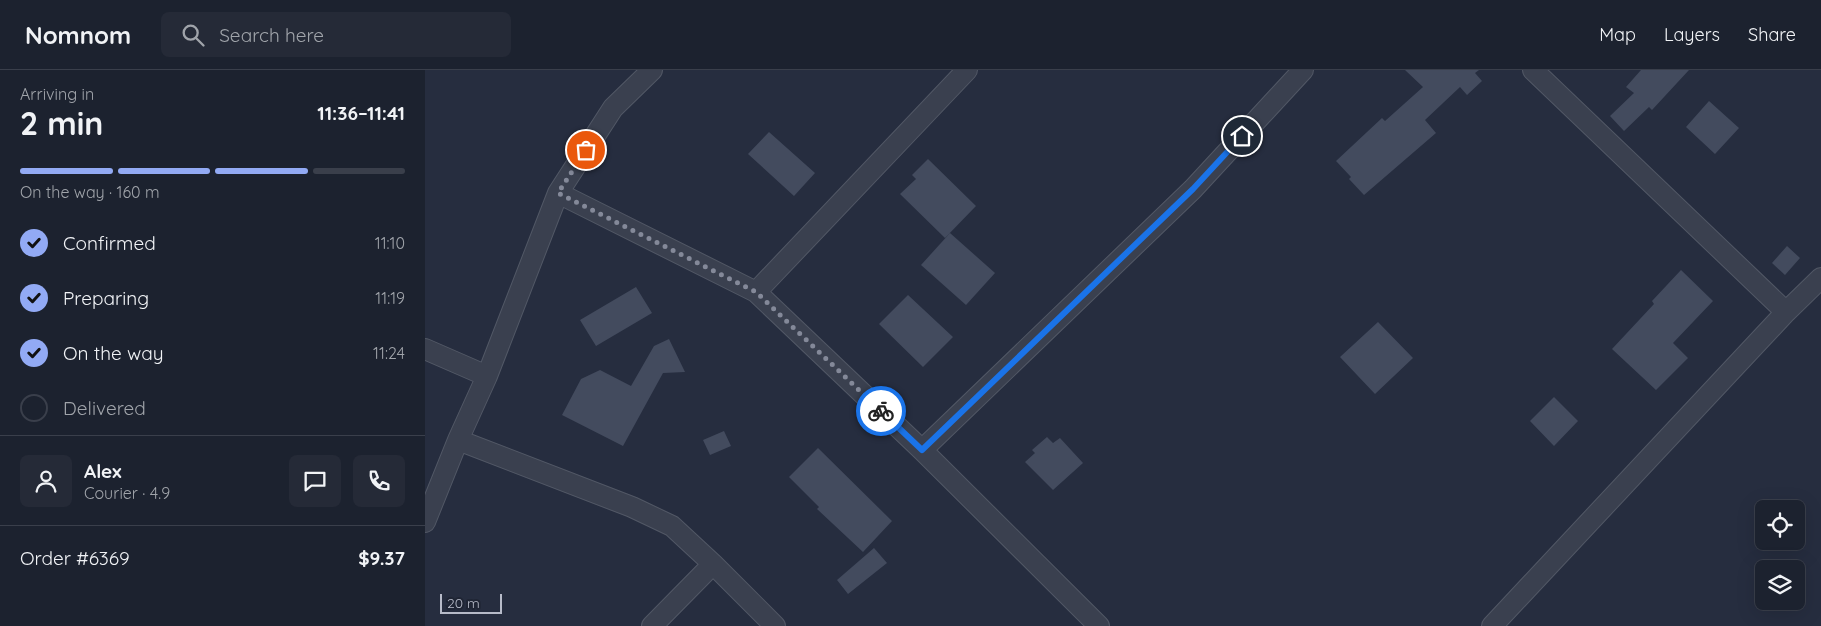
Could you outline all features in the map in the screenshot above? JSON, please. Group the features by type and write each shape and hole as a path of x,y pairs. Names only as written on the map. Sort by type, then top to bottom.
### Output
{"street":[{"path":"425,522 458,440 487,376 558,193 613,108 652,70"},
{"path":"756,292 967,70"},
{"path":"922,450 1193,189 1303,70"},
{"path":"1533,70 1787,312"},
{"path":"558,193 756,292 922,450 1099,626"},
{"path":"1492,626 1821,278"},
{"path":"425,349 487,376"},
{"path":"458,440 632,507 672,526 775,626"},
{"path":"651,626 713,564"}],"building":[{"path":"1405,70 1479,70 1475,73 1482,81 1467,95 1460,87 1425,120 1436,133 1364,195 1336,161 1382,118 1385,121 1423,87"},
{"path":"1641,70 1689,70 1652,110 1649,107 1624,131 1610,116 1634,93 1626,87"},
{"path":"1709,101 1739,128 1715,154 1686,127"},
{"path":"769,132 815,173 794,196 748,154"},
{"path":"928,159 976,206 945,238 900,194 916,179 912,175"},
{"path":"950,233 995,273 966,305 921,265"},
{"path":"1787,246 1800,258 1785,275 1772,263"},
{"path":"1681,270 1713,301 1673,343 1688,358 1656,390 1612,349 1654,304 1652,301"},
{"path":"636,287 652,313 596,346 580,320"},
{"path":"908,295 953,337 923,367 879,324"},
{"path":"1378,322 1413,358 1375,394 1340,357"},
{"path":"669,339 685,372 663,373 623,446 562,415 581,379 600,370 631,386 654,346"},
{"path":"1554,397 1578,421 1554,446 1530,421"},
{"path":"724,431 731,446 710,455 703,440"},
{"path":"1047,437 1053,443 1060,438 1083,463 1053,490 1025,462 1035,453 1032,450"},
{"path":"818,448 892,521 863,552 817,509 819,507 789,477"},
{"path":"874,548 887,563 848,594 837,580"}],"way so far":[{"path":"586,150 558,193 756,292 881,411"}],"route":[{"path":"881,411 922,450 1193,189 1242,136"}]}
